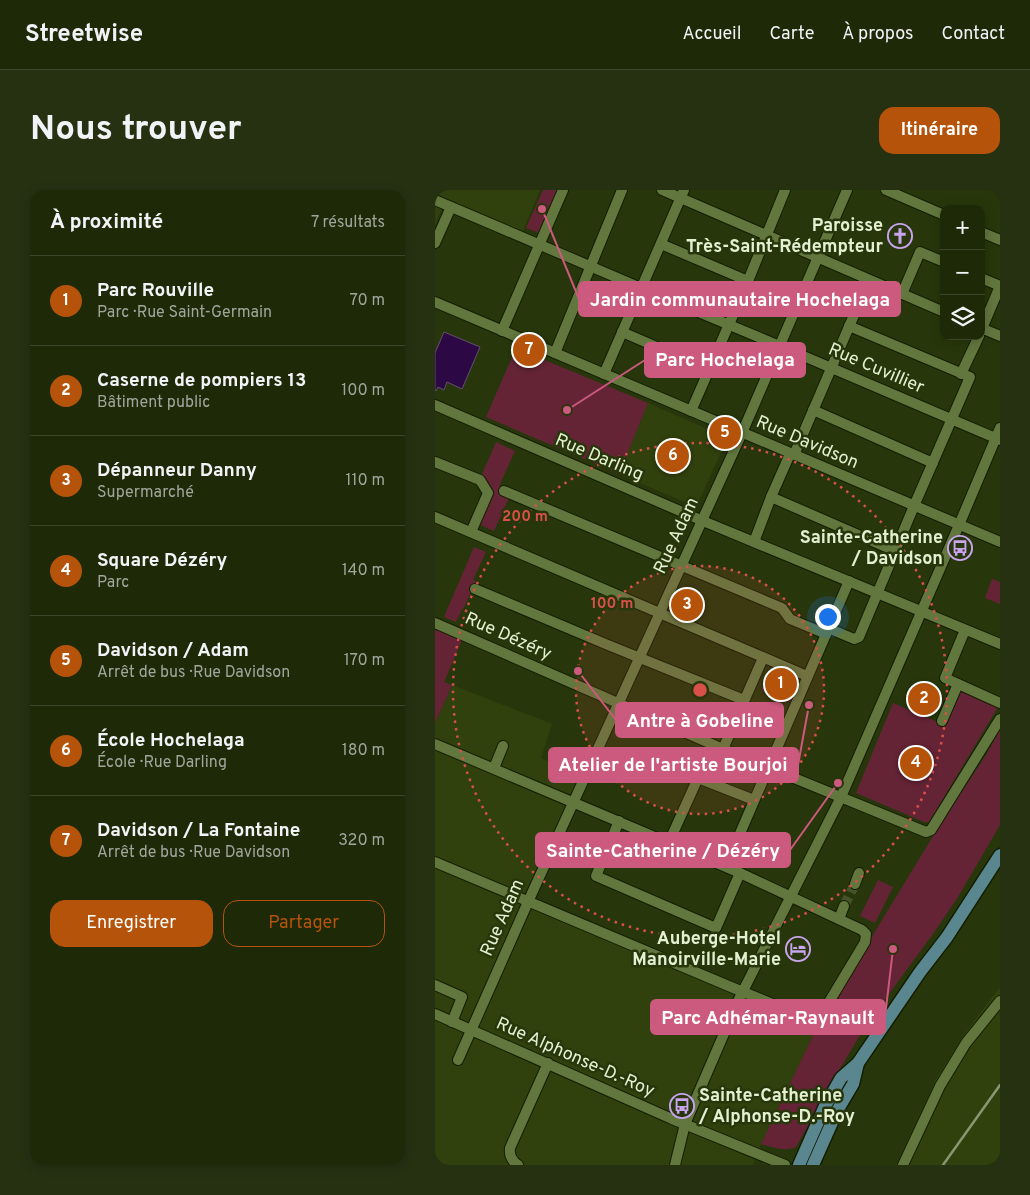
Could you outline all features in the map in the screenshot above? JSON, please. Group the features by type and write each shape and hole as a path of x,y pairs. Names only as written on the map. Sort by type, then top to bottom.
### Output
{"main road":[{"path":"799,1165 825,1106 841,1078 858,1064 920,972 947,937 1000,855"},
{"path":"813,1165 837,1111 853,1084 858,1064"}],"street":[{"path":"501,331 563,190"},
{"path":"555,353 623,190"},
{"path":"662,190 682,194 766,235 940,310"},
{"name":"Rue Adam","path":"458,1060 573,802 703,521 847,190"},
{"path":"886,190 904,194 940,213"},
{"path":"691,411 748,281 781,191"},
{"path":"604,374 682,194"},
{"name":"Rue Cuvillier","path":"435,200 998,439"},
{"path":"435,243 451,207"},
{"path":"985,234 1000,240"},
{"path":"661,244 748,281"},
{"path":"902,294 920,252 940,260"},
{"path":"754,542 771,497 813,410 869,280"},
{"path":"985,280 1000,286 985,322"},
{"name":"Rue Davidson","path":"435,302 1000,542"},
{"path":"504,491 782,608 790,619 854,639 859,637 970,377 849,326"},
{"path":"622,332 710,370"},
{"path":"985,332 1000,336"},
{"path":"961,374 977,340"},
{"name":"Rue Darling","path":"435,405 703,521 1000,644"},
{"path":"813,410 933,463"},
{"path":"675,1165 685,1124 743,992 841,797 998,439 1000,428"},
{"path":"435,462 480,480 488,493 471,532"},
{"path":"771,497 895,550"},
{"path":"435,517 807,676"},
{"path":"726,866 849,581"},
{"path":"475,589 744,700"},
{"name":"Rue Dézéry","path":"435,623 723,749 928,832 1000,719"},
{"path":"965,630 945,678 1000,703"},
{"path":"723,749 763,658"},
{"path":"941,721 958,684"},
{"path":"435,744 726,866 867,934 865,942 817,1022 435,862"},
{"path":"494,768 503,746"},
{"path":"669,842 698,778 754,800"},
{"path":"619,821 596,876 715,928 740,873"},
{"path":"855,884 859,873"},
{"path":"839,919 844,906"},
{"path":"435,985 462,997 452,1022"},
{"path":"903,1165 940,1086 966,1043 1000,1000"},
{"name":"Rue Alphonse-D.-Roy","path":"435,1014 685,1124 785,1165"},
{"path":"518,1165 511,1158 510,1148 547,1063"}],"shaded area":[{"path":"435,190 540,190 520,238 444,204 435,225"},
{"path":"543,190 558,190 540,233 526,228"},
{"path":"444,332 480,347 462,389 447,382 444,390 438,387 435,390 435,353"},
{"path":"516,348 648,403 619,474 486,417"},
{"path":"648,403 728,438 696,507 619,474"},
{"path":"496,442 515,451 499,486 503,488 509,498 494,531 476,523 489,493 480,479"},
{"path":"474,547 486,552 473,580 476,581 456,622 444,617"},
{"path":"992,579 1000,582 1000,604 985,598"},
{"path":"436,629 462,640 444,682 452,685 435,723 435,632"},
{"path":"772,668 788,673 795,678 797,686 791,702 762,690"},
{"path":"452,685 552,724 541,758 584,778 528,902 818,1025 761,1144 753,1165 435,1165 435,723"},
{"path":"960,691 998,707 929,822 924,822 856,793 893,703 945,725"},
{"path":"1000,730 1000,825 958,897 866,1025 796,1147 783,1149 761,1144 818,1025"},
{"path":"878,880 893,887 875,923 860,916"},
{"path":"1000,987 1000,1165 896,1165 937,1077 965,1033"}],"tunnel":[{"path":"844,906 855,884"}],"railway":[{"path":"943,1165 1000,1085"}],"place":[{"name":"Jardin communautaire Hochelaga","path":"542,209"},
{"name":"Paroisse Très-Saint-Rédempteur","path":"900,236"},
{"name":"Davidson / La Fontaine","path":"529,350"},
{"name":"Parc Hochelaga","path":"567,410"},
{"name":"Davidson / Adam","path":"725,433"},
{"name":"École Hochelaga","path":"673,456"},
{"name":"Sainte-Catherine / Davidson","path":"960,548"},
{"name":"Dépanneur Danny","path":"687,605"},
{"name":"Antre à Gobeline","path":"578,671"},
{"name":"Parc Rouville","path":"781,684"},
{"name":"Caserne de pompiers 13","path":"924,699"},
{"name":"Atelier de l'artiste Bourjoi","path":"809,705"},
{"name":"Square Dézéry","path":"916,763"},
{"name":"Sainte-Catherine / Dézéry","path":"838,783"},
{"name":"Auberge-Hotel Manoirville-Marie","path":"798,949"},
{"name":"Parc Adhémar-Raynault","path":"893,949"},
{"name":"Sainte-Catherine / Alphonse-D.-Roy","path":"682,1106"}]}
